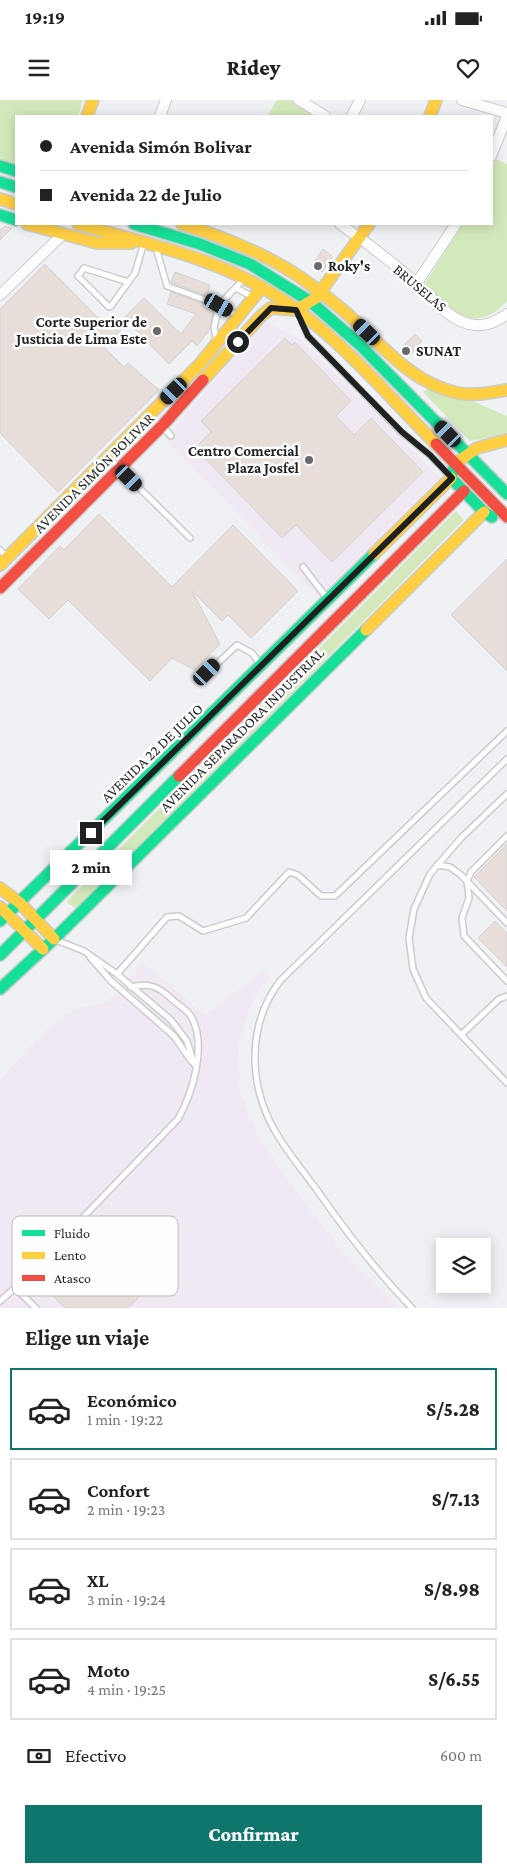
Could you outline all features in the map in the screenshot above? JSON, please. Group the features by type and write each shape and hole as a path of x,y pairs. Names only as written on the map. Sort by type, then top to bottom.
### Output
{"main road":[{"path":"87,115 93,100"},
{"path":"430,115 436,100"},
{"path":"0,166 15,171"},
{"path":"0,182 15,187"},
{"path":"0,199 15,204"},
{"path":"0,215 15,220"},
{"path":"34,225 63,229 97,243 150,244"},
{"path":"82,225 219,266 245,278 296,310 338,345 507,517"},
{"path":"137,225 174,236 250,264 311,302 359,344 507,494"},
{"path":"159,225 174,236"},
{"path":"185,225 254,251 279,264 321,293 355,321 409,372 445,389 475,394 507,390"},
{"path":"253,298 271,308 296,310 311,302 321,293 368,225"},
{"name":"AVENIDA SIMÓN BOLIVAR","path":"2,558 108,457 200,364 262,288"},
{"name":"AVENIDA SIMÓN BOLIVAR","path":"0,588 162,426 271,308"},
{"path":"507,440 467,454 455,465 452,478 484,512 507,524"},
{"name":"AVENIDA 22 DE JULIO","path":"3,914 20,903 452,478"},
{"name":"AVENIDA SEPARADORA INDUSTRIAL","path":"0,955 464,491"},
{"name":"AVENIDA SEPARADORA INDUSTRIAL","path":"0,989 54,939 484,512"},
{"path":"0,888 20,903 54,939"},
{"path":"3,914 25,930 43,949"}],"street":[{"path":"160,115 166,100"},
{"path":"299,100 323,115"},
{"path":"352,115 360,100"},
{"path":"462,100 507,115 493,151"},
{"name":"BRUSELAS","path":"342,225 360,237 416,284 433,302 460,320 475,325 493,323 507,314"},
{"path":"416,284 455,225"},
{"path":"0,295 63,229"}],"lane":[{"path":"128,282 84,268 78,276 108,307 111,306 135,273 150,244"},
{"path":"150,244 167,286 219,305 239,316"},
{"path":"217,343 214,328 219,305 245,278"},
{"path":"236,288 253,298"},
{"path":"296,310 308,336 402,432 430,455 452,478"},
{"path":"162,426 171,436"},
{"path":"108,457 190,538"},
{"path":"303,567 329,600"},
{"path":"203,677 237,645 252,654 262,666"},
{"path":"117,974 167,917 179,916 203,931 246,918 289,872 298,874 321,896 335,896 507,731"},
{"path":"412,1308 382,1276 348,1234 275,1132 257,1087 256,1037 264,1008 280,981 507,759"},
{"path":"507,794 461,838 430,874 414,909 409,938 413,969 426,998 507,1083"},
{"path":"507,836 471,872 466,881 469,898 462,918 464,936 507,981"},
{"path":"437,865 450,867 507,923"},
{"path":"54,939 84,951 117,974 184,1035 195,1066"},
{"path":"84,951 111,981 174,1036 195,1066"},
{"path":"84,1216 178,1119 190,1096 194,1080 198,1050 192,1017 159,988 145,984 131,987"},
{"path":"461,1035 499,999 507,996"},
{"path":"0,1301 12,1291"},
{"path":"23,1296 36,1308"}],"shaded area":[{"name":"Centro Comercial Plaza Josfel","path":"265,321 301,340 440,478 320,598 164,440"},
{"path":"143,963 205,1015 264,970 269,977 254,998 241,1033 237,1061 240,1089 246,1109 261,1140 282,1172 343,1252 399,1308 0,1308 0,1079 52,1025 75,1009 108,1002"}],"green space":[{"path":"0,100 83,100 78,115 15,115 15,167 0,163"},
{"path":"277,100 291,100 315,115 268,115"},
{"path":"496,159 507,164 507,301 495,312 484,317 474,318 454,310 424,285 462,225 493,225 493,165"},
{"path":"428,389 468,399 507,416 507,434 470,441 423,392"},
{"path":"456,511 464,520 77,909 66,902"}],"building":[{"path":"5,226 12,228 0,240 0,230"},
{"path":"323,249 332,256 322,272 312,265"},
{"path":"45,264 107,327 113,322 121,330 104,347 124,367 128,363 159,390 58,492 0,433 0,309"},
{"path":"175,272 210,285 207,296 171,282"},
{"name":"Corte Superior de Justicia de Lima Este","path":"171,292 204,304 203,307 213,311 210,329 197,346 192,341 169,364 124,318 144,298 181,334 196,314 167,304"},
{"path":"415,334 422,341 409,356 401,348"},
{"name":"Centro Comercial Plaza Josfel","path":"285,338 292,345 295,342 351,401 336,416 354,435 371,418 423,472 332,562 296,525 282,538 195,448 211,432 201,421"},
{"path":"99,514 172,587 233,525 298,591 251,638 228,615 222,621 192,591 220,644 195,670 172,658 150,681 68,600 49,619 18,589 60,546 64,550"},
{"path":"507,559 507,671 451,615"},
{"path":"507,844 507,911 474,877"},
{"path":"495,921 507,933 507,967 478,938"},
{"path":"53,1296 140,1296 128,1308 65,1308"}],"traffic: fast":[{"path":"0,166 15,171"},
{"path":"0,182 15,187"},
{"path":"0,215 15,220"},
{"path":"137,225 200,244 250,264 311,302 359,344 507,494"},
{"path":"455,465 451,478 484,512 492,517"},
{"path":"0,921 374,554"},
{"path":"0,989 54,939 366,630"},
{"path":"0,955 179,776"}],"traffic: slow":[{"path":"87,115 93,100"},
{"path":"430,115 436,100"},
{"path":"0,199 15,204"},
{"path":"31,225 97,243 131,243"},
{"path":"82,225 171,250 217,266 240,276 286,302 354,359 436,444"},
{"path":"185,225 243,246 272,260 300,277 341,308 401,364 428,382 464,394 482,394 507,390"},
{"path":"203,380 261,316 271,308 296,310 316,298 368,225"},
{"path":"0,565 200,364 262,287"},
{"path":"459,461 477,448 507,440"},
{"path":"374,554 451,478"},
{"path":"366,630 484,512"},
{"path":"0,888 20,903 54,939"},
{"path":"0,907 43,949"}],"traffic: jam":[{"path":"0,588 162,426 203,380"},
{"path":"436,444 507,517"},
{"path":"179,776 464,491"}],"place":[{"name":"Roky's","path":"318,266"},
{"name":"Corte Superior de Justicia de Lima Este","path":"157,331"},
{"name":"SUNAT","path":"406,351"},
{"name":"Centro Comercial Plaza Josfel","path":"309,460"}],"route":[{"path":"91,833 452,478 430,455 402,432 308,336 296,310 271,308 261,316 238,342"}]}
